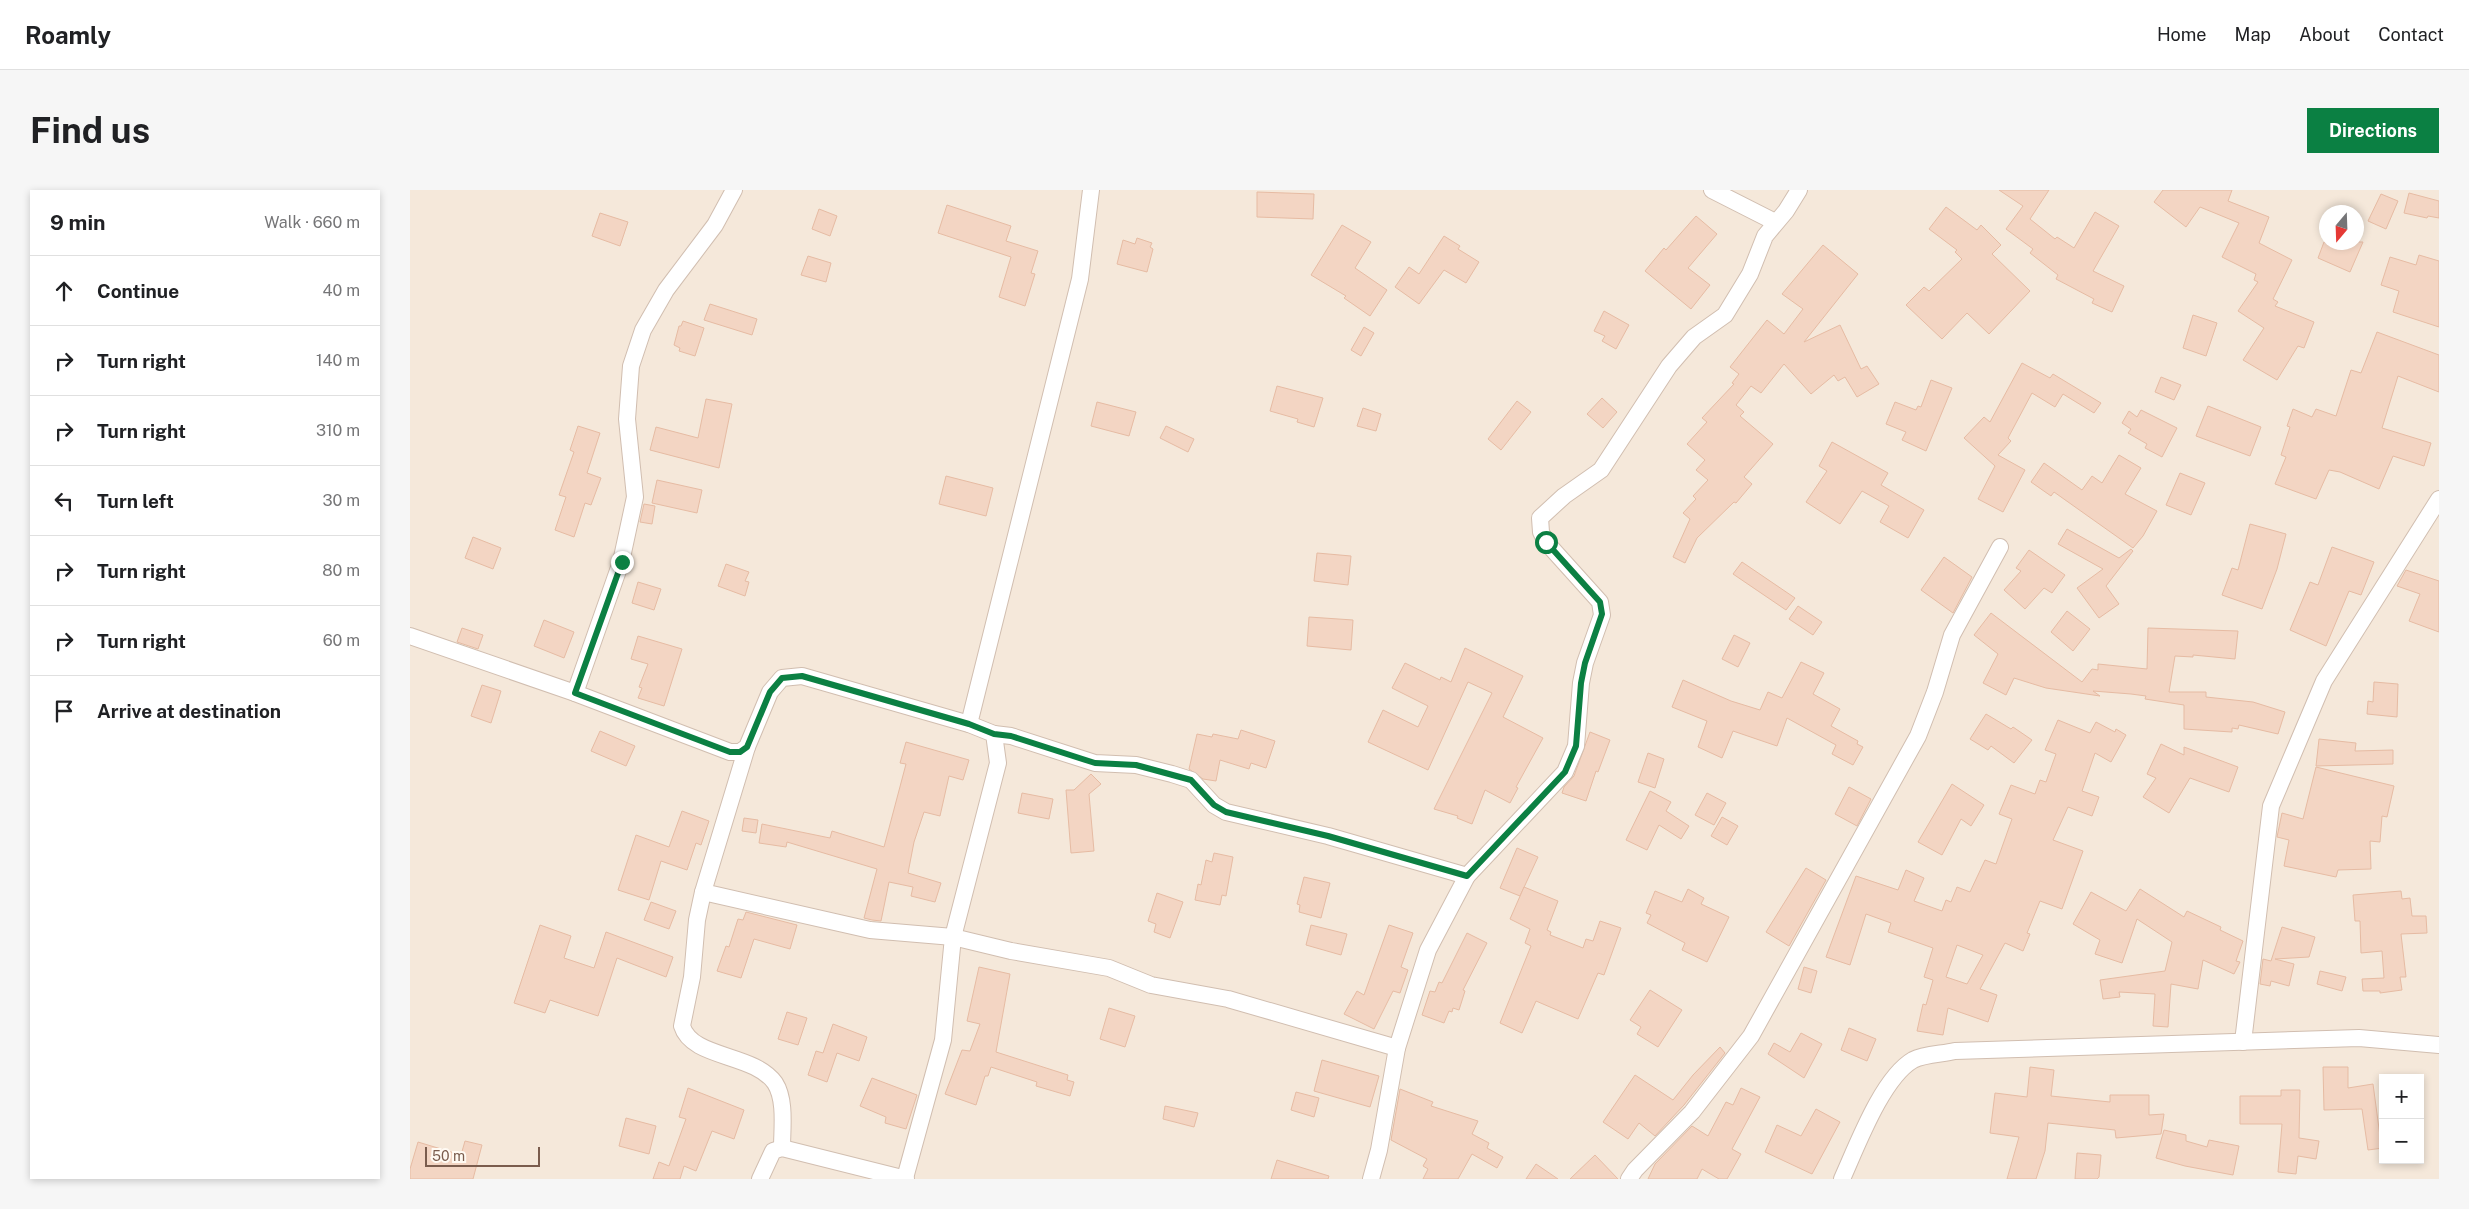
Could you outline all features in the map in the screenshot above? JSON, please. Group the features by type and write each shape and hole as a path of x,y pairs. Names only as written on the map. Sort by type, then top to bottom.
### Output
{"street":[{"path":"575,693 622,562 635,497 627,419 631,366 644,330 666,290 715,225 734,190"},
{"path":"969,724 1080,279 1091,190"},
{"path":"1712,190 1775,222"},
{"path":"1372,1179 1397,1048 1428,950 1467,876 1565,772 1576,746 1581,683 1585,663 1598,628 1602,608 1600,602 1546,542 1540,532 1540,518 1564,496 1601,470 1669,366 1694,336 1725,315 1750,274 1765,236 1786,211 1799,190"},
{"path":"2244,1042 2271,806 2324,681 2439,499"},
{"path":"1629,1179 1635,1170 1692,1112 1751,1036 1918,736 1935,692 1952,635 2000,547"},
{"path":"410,636 575,693 730,752 740,752 747,747"},
{"path":"782,1148 781,1099 775,1084 763,1072 750,1064 692,1042 684,1033 682,1026 692,977 697,920 702,892 747,747 770,692 782,678 802,676 969,724 994,734 1011,736 1095,763 1136,765 1172,774 1191,780 1214,805 1226,812 1328,836 1467,876"},
{"path":"760,1179 773,1151 782,1148 906,1179 943,1040 953,937 998,763 994,734"},
{"path":"702,892 870,930 953,937 1012,951 1109,968 1151,985 1228,998 1397,1048"},
{"path":"1842,1179 1884,1090 1899,1071 1914,1060 1955,1051 2359,1038 2439,1045"}],"shaded area":[{"path":"410,190 2439,190 2439,1179 410,1179"}],"building":[{"path":"1999,190 2049,190 2030,219 2055,239 2057,237 2074,248 2095,212 2119,226 2093,271 2124,286 2112,312 2092,303 2094,299 2056,279 2058,275 2030,253 2033,249 2006,229 2023,206"},
{"path":"2163,190 2232,190 2228,201 2269,217 2259,243 2292,260 2273,299 2278,302 2275,306 2314,322 2304,348 2298,346 2277,380 2243,360 2264,328 2238,311 2258,282 2254,280 2256,274 2222,257 2239,223 2200,207 2186,227 2154,202"},
{"path":"1257,192 1314,194 1313,219 1257,217"},
{"path":"2409,193 2439,201 2439,218 2428,216 2427,218 2404,213"},
{"path":"2381,194 2398,201 2386,229 2368,221"},
{"path":"947,205 1011,226 1006,241 1038,251 1031,273 1035,274 1025,306 999,297 1011,257 938,233"},
{"path":"1946,207 1977,230 1981,225 2001,245 1992,254 2030,291 1989,334 1967,313 1942,339 1906,305 1924,287 1929,291 1962,259 1955,252 1957,250 1929,229"},
{"path":"819,209 837,216 830,236 812,229"},
{"path":"600,213 628,222 620,246 592,236"},
{"path":"1696,216 1717,234 1688,268 1710,285 1691,309 1645,271 1664,248 1666,250"},
{"path":"1342,225 1371,242 1355,268 1387,290 1370,316 1344,298 1346,296 1311,275"},
{"path":"1444,236 1460,246 1458,249 1479,262 1466,283 1444,270 1419,304 1395,287 1409,267 1419,274"},
{"path":"1137,238 1152,243 1150,247 1153,249 1147,272 1117,264 1123,240 1135,244"},
{"path":"1823,245 1858,274 1804,342 1840,325 1861,369 1867,366 1879,384 1857,397 1845,377 1838,381 1834,375 1811,394 1784,364 1761,393 1751,386 1736,405 1744,412 1740,416 1773,444 1744,477 1752,484 1736,503 1734,502 1697,538 1685,563 1673,557 1690,519 1683,513 1696,499 1693,496 1708,480 1696,470 1705,460 1687,444 1707,422 1702,418 1734,384 1732,383 1739,374 1730,367 1767,320 1784,334 1803,309 1782,294"},
{"path":"2321,250 2360,250 2350,272 2318,258"},
{"path":"2419,255 2439,261 2439,327 2393,312 2399,291 2381,285 2390,257 2416,265"},
{"path":"808,256 831,263 826,282 801,275"},
{"path":"710,304 757,319 752,335 704,320"},
{"path":"1604,311 1629,325 1616,349 1602,341 1605,336 1594,331"},
{"path":"2193,315 2217,323 2206,356 2183,348"},
{"path":"683,321 704,328 695,356 679,351 680,348 674,345 679,326 681,326"},
{"path":"1364,327 1374,333 1361,356 1351,350"},
{"path":"2377,332 2439,355 2439,392 2398,376 2382,428 2431,443 2424,466 2393,456 2379,489 2340,472 2329,470 2316,499 2275,484 2286,457 2281,455 2290,427 2287,426 2293,409 2312,417 2316,409 2336,416 2351,370 2361,373"},
{"path":"2022,363 2050,378 2053,374 2101,403 2094,413 2063,394 2055,407 2032,393 2008,438 2011,441 1998,455 2025,470 2003,512 1978,499 1995,466 1964,438 1984,417 1990,422"},
{"path":"2161,377 2181,385 2174,400 2155,392"},
{"path":"1931,380 1952,388 1926,451 1902,440 1906,432 1886,424 1895,402 1916,410 1918,406 1921,407"},
{"path":"1277,386 1323,398 1314,427 1297,422 1298,419 1270,411"},
{"path":"1602,398 1617,412 1603,428 1587,414"},
{"path":"706,399 732,404 719,468 650,450 656,427 698,438"},
{"path":"1517,401 1531,412 1501,450 1488,439"},
{"path":"1097,402 1136,412 1129,436 1091,426"},
{"path":"2208,406 2261,427 2250,456 2196,436"},
{"path":"1363,408 1381,414 1376,431 1357,426"},
{"path":"2141,410 2177,428 2162,457 2145,448 2147,444 2128,433 2131,429 2122,423 2129,411 2137,417"},
{"path":"578,426 600,433 587,473 601,478 591,505 585,503 574,537 555,530 566,497 559,495 574,452 570,450"},
{"path":"1166,426 1194,439 1188,452 1160,438"},
{"path":"1832,442 1888,473 1881,485 1924,510 1908,538 1880,522 1889,506 1862,491 1840,524 1806,502 1827,471 1819,466"},
{"path":"2119,455 2141,468 2125,494 2157,511 2143,536 2133,548 2054,492 2051,496 2031,482 2044,463 2082,490 2092,476 2102,483"},
{"path":"2180,473 2205,483 2191,515 2166,505"},
{"path":"946,476 993,488 986,516 939,504"},
{"path":"657,480 702,490 697,513 652,503"},
{"path":"644,504 655,506 652,524 640,522"},
{"path":"2250,524 2286,534 2277,569 2262,609 2222,595 2232,568 2238,570"},
{"path":"2067,529 2119,558 2131,549 2133,551 2106,586 2119,604 2099,618 2077,588 2103,569 2058,544"},
{"path":"473,537 501,548 493,569 465,558"},
{"path":"2332,547 2374,562 2361,595 2349,591 2326,646 2290,630 2310,582 2318,585"},
{"path":"2029,550 2065,575 2052,593 2044,588 2025,609 2004,590 2021,571 2016,568"},
{"path":"1317,553 1351,556 1348,585 1314,581"},
{"path":"1944,557 1972,577 1953,613 1921,590"},
{"path":"1742,562 1795,598 1786,610 1733,574"},
{"path":"726,564 749,572 745,581 749,582 745,596 718,586"},
{"path":"2406,570 2439,581 2439,632 2409,621 2420,594 2397,586"},
{"path":"638,582 661,589 654,610 632,603"},
{"path":"1798,606 1822,622 1813,635 1789,619"},
{"path":"2067,611 2090,629 2073,651 2051,632"},
{"path":"1991,613 2082,682 2092,669 2098,670 2098,664 2147,669 2148,628 2238,631 2235,659 2193,655 2193,657 2175,656 2169,692 2206,692 2206,697 2253,702 2285,712 2278,734 2239,725 2238,729 2232,728 2232,732 2184,729 2184,705 2145,699 2146,696 2093,691 2100,696 2046,688 2014,678 2006,695 1983,683 1998,654 1974,635"},
{"path":"1309,617 1353,620 1351,650 1307,646"},
{"path":"544,620 574,632 564,658 534,646"},
{"path":"462,628 483,635 478,649 457,642"},
{"path":"1734,635 1750,643 1738,667 1722,659"},
{"path":"638,636 682,649 664,706 638,698 642,688 639,687 648,664 631,659"},
{"path":"1465,648 1523,676 1503,717 1543,738 1516,787 1518,788 1510,803 1485,790 1472,824 1457,818 1458,816 1434,809 1492,693 1468,682 1428,770 1368,742 1383,710 1418,727 1428,706 1392,688 1405,663 1440,680 1441,677 1451,682"},
{"path":"1801,662 1824,673 1813,694 1840,709 1831,726 1858,741 1857,744 1863,747 1853,765 1832,754 1836,745 1787,718 1777,746 1733,731 1722,758 1698,747 1707,721 1672,707 1683,680 1731,701 1760,710 1768,692 1782,698"},
{"path":"2374,682 2398,684 2397,717 2367,714 2368,701 2373,702"},
{"path":"482,685 501,691 491,723 471,716"},
{"path":"1986,714 2011,729 2013,727 2032,740 2014,763 1991,746 1988,750 1970,739"},
{"path":"2058,720 2090,733 2096,722 2115,732 2116,729 2126,735 2111,762 2095,753 2082,791 2099,797 2092,816 2068,807 2053,840 2083,851 2062,909 2040,901 2027,933 2030,934 2023,951 2005,943 1980,989 1997,995 1988,1022 1948,1008 1943,1035 1917,1031 1923,1004 1926,1005 1933,980 1924,977 1933,948 1888,932 1891,923 1866,914 1850,965 1826,957 1856,876 1898,890 1906,870 1924,878 1914,901 1942,911 1946,900 1951,902 1957,887 1970,892 1985,860 1996,864 2012,819 1999,814 2011,785 2035,794 2040,780 2046,782 2056,754 2045,750","holes":["1957,945 1983,955 1967,984 1946,977"]},
{"path":"1241,730 1275,741 1266,768 1251,763 1249,769 1220,760 1216,781 1203,779 1189,769 1197,734 1212,737 1213,734 1238,739"},
{"path":"600,731 635,746 626,766 591,751"},
{"path":"1590,732 1610,740 1598,772 1596,771 1586,801 1562,793 1564,787 1574,776"},
{"path":"2319,739 2356,743 2355,751 2393,750 2393,764 2316,766"},
{"path":"906,742 969,760 963,780 949,776 940,816 924,812 914,842 908,873 941,883 935,902 911,896 913,887 889,882 881,921 872,920 864,918 877,869 787,842 786,847 759,843 762,824 830,838 832,831 884,847 906,764 900,763"},
{"path":"2161,744 2184,755 2184,747 2238,767 2229,792 2190,778 2169,813 2143,797 2156,778 2147,774"},
{"path":"1648,753 1664,759 1655,788 1638,782"},
{"path":"2316,767 2394,786 2387,817 2382,816 2380,842 2370,841 2371,869 2338,870 2336,877 2284,866 2289,840 2277,837 2282,813 2303,819"},
{"path":"1091,774 1101,784 1089,794 1094,851 1071,853 1066,790 1074,790"},
{"path":"1952,784 1984,805 1971,826 1961,819 1942,855 1918,842"},
{"path":"1849,787 1871,799 1857,826 1835,814"},
{"path":"1650,791 1671,802 1666,811 1689,826 1681,839 1659,825 1647,850 1626,840"},
{"path":"1022,793 1053,799 1049,819 1018,813"},
{"path":"1707,793 1726,803 1714,825 1695,815"},
{"path":"682,811 709,821 701,845 696,843 687,870 661,861 649,900 618,890 636,835 669,847"},
{"path":"1722,817 1738,826 1727,845 1711,836"},
{"path":"744,818 758,820 756,833 742,831"},
{"path":"1517,848 1538,857 1520,896 1500,888"},
{"path":"1214,853 1233,857 1226,896 1222,895 1220,905 1195,900 1198,884 1201,885 1206,860 1212,862"},
{"path":"1806,868 1826,880 1789,946 1766,932"},
{"path":"1304,877 1330,883 1321,918 1299,912 1300,905 1297,904"},
{"path":"1524,887 1558,901 1547,930 1551,932 1550,935 1583,948 1586,939 1593,941 1600,921 1621,928 1604,975 1598,973 1578,1019 1536,1001 1522,1033 1500,1023 1531,946 1525,943 1530,929 1510,919"},
{"path":"1688,889 1704,898 1701,904 1729,917 1707,962 1682,950 1685,943 1647,923 1651,915 1646,913 1655,891 1682,902"},
{"path":"2140,889 2184,917 2187,911 2221,927 2220,930 2243,941 2236,961 2240,962 2234,974 2203,960 2198,989 2171,984 2168,1027 2153,1026 2155,994 2119,992 2120,997 2103,999 2100,980 2165,971 2172,942 2137,919 2122,963 2095,954 2100,940 2073,924 2091,892 2126,911"},
{"path":"2401,891 2402,899 2410,898 2412,916 2426,916 2427,933 2401,934 2406,977 2400,977 2402,990 2380,993 2380,991 2363,991 2362,979 2384,978 2382,951 2361,953 2360,921 2355,921 2353,895"},
{"path":"1157,893 1183,902 1170,938 1154,932 1156,924 1148,921"},
{"path":"651,902 676,911 669,929 644,920"},
{"path":"746,912 797,925 790,949 754,939 741,978 717,971 726,946 729,947 738,919 743,920"},
{"path":"540,925 571,936 564,958 594,968 606,932 673,957 666,977 617,958 598,1016 550,1000 545,1013 514,1003"},
{"path":"1311,925 1347,934 1341,955 1306,945"},
{"path":"1389,925 1413,933 1401,967 1408,970 1400,993 1393,991 1374,1029 1344,1014 1357,991 1364,995"},
{"path":"2282,927 2315,937 2309,957 2275,959 2294,964 2289,986 2271,981 2270,986 2260,984 2263,959 2271,961"},
{"path":"1467,933 1487,943 1463,990 1465,991 1459,1010 1453,1008 1452,1012 1449,1011 1444,1023 1422,1015 1430,991 1435,992 1439,982 1442,983"},
{"path":"979,967 1010,974 996,1052 1068,1075 1067,1080 1074,1082 1070,1096 1036,1086 1037,1082 991,1067 988,1076 985,1076 976,1105 945,1094 962,1050 970,1051 980,1024 967,1021"},
{"path":"1804,967 1817,971 1811,993 1798,989"},
{"path":"2320,971 2346,977 2342,991 2317,984"},
{"path":"1650,990 1682,1010 1658,1047 1637,1034 1641,1027 1630,1020"},
{"path":"1109,1008 1135,1016 1125,1047 1100,1039"},
{"path":"787,1012 807,1018 798,1045 778,1039"},
{"path":"833,1024 867,1037 859,1061 837,1053 827,1082 808,1075 816,1051 823,1053"},
{"path":"1849,1028 1876,1039 1867,1061 1841,1050"},
{"path":"1801,1033 1822,1044 1804,1078 1768,1054 1774,1043 1790,1052"},
{"path":"1720,1047 1725,1053 1684,1105 1655,1136 1639,1123 1628,1139 1603,1122 1635,1075 1673,1100 1693,1075"},
{"path":"1322,1060 1379,1076 1370,1107 1314,1091"},
{"path":"2030,1067 2054,1070 2051,1096 2110,1102 2110,1095 2149,1095 2149,1115 2164,1114 2161,1134 2116,1138 2115,1130 2048,1123 2045,1151 2036,1179 2007,1179 2019,1137 1990,1133 1995,1093 2027,1097"},
{"path":"2323,1067 2348,1067 2348,1088 2373,1084 2379,1129 2379,1149 2368,1150 2362,1109 2324,1110"},
{"path":"872,1078 917,1095 906,1129 885,1123 886,1117 860,1106"},
{"path":"688,1088 744,1110 734,1139 712,1131 696,1171 684,1166 680,1179 653,1179 659,1162 669,1166 686,1119 679,1117"},
{"path":"1741,1088 1760,1097 1732,1149 1741,1154 1727,1179 1719,1179 1702,1169 1697,1179 1648,1179 1655,1164 1692,1126 1708,1136 1726,1102 1733,1105"},
{"path":"1400,1089 1433,1102 1431,1106 1478,1121 1472,1134 1489,1143 1487,1148 1503,1157 1497,1168 1472,1154 1458,1179 1423,1179 1428,1169 1423,1166 1427,1159 1391,1140"},
{"path":"2281,1090 2300,1090 2299,1138 2319,1141 2316,1159 2298,1156 2296,1174 2278,1172 2282,1124 2240,1124 2240,1096 2281,1096"},
{"path":"1296,1092 1319,1098 1314,1117 1291,1110"},
{"path":"1165,1106 1198,1113 1194,1127 1163,1119"},
{"path":"1816,1109 1840,1122 1812,1174 1765,1152 1777,1125 1801,1136"},
{"path":"626,1118 656,1126 649,1154 619,1146"},
{"path":"2164,1130 2186,1135 2186,1141 2207,1147 2209,1140 2239,1146 2233,1175 2185,1166 2156,1158"},
{"path":"465,1141 482,1145 473,1179 410,1179 410,1169 418,1142 461,1155"},
{"path":"2077,1153 2101,1155 2099,1177 2097,1179 2075,1179"},
{"path":"1595,1155 1618,1179 1570,1179"},
{"path":"1277,1160 1329,1176 1328,1179 1271,1179"},
{"path":"1536,1164 1558,1179 1526,1179"}],"route":[{"path":"622,562 575,693 730,752 740,752 747,747 770,692 782,678 802,676 969,724 994,734 1011,736 1095,763 1136,765 1172,774 1191,780 1214,805 1226,812 1328,836 1467,876 1565,772 1576,746 1581,683 1585,663 1602,614 1602,608 1600,602 1546,542"}]}
